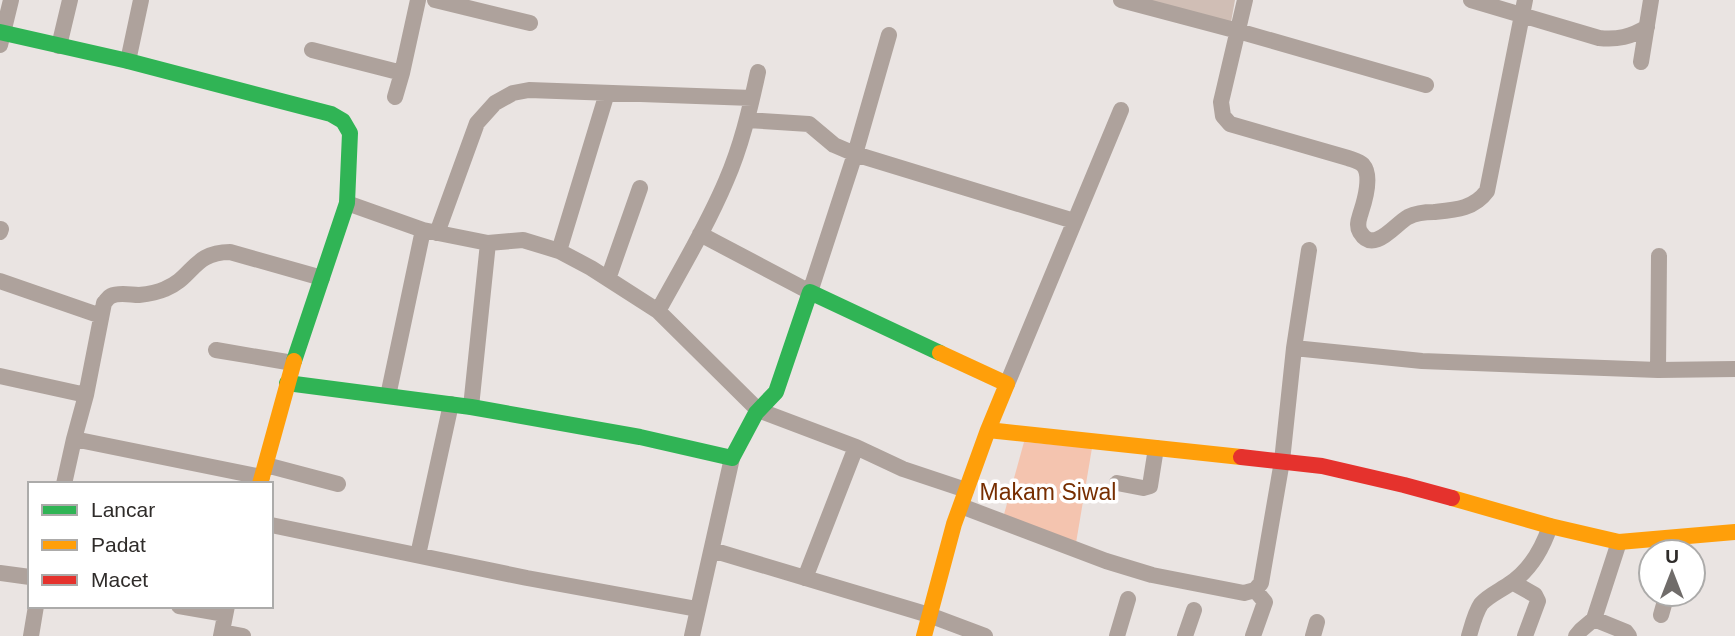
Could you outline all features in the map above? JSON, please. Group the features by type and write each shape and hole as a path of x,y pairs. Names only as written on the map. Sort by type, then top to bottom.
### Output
{"street":[{"path":"11,0 1,37 128,61 339,117 349,128 347,192 293,363 263,475"},
{"path":"59,46 70,0"},
{"path":"128,61 141,0"},
{"path":"394,97 418,0"},
{"path":"435,0 530,23"},
{"path":"1121,0 1426,85"},
{"path":"1245,0 1221,102 1226,121 1364,166 1366,186 1357,223 1358,230 1371,240 1380,240 1408,218 1426,212 1456,210 1472,205 1483,196 1489,184 1524,7"},
{"path":"1471,0 1524,7 1599,37 1611,39 1636,34 1647,27"},
{"path":"1641,62 1651,0"},
{"path":"692,636 732,458 758,410 776,393 855,154 889,35"},
{"path":"312,50 402,73"},
{"path":"658,311 727,180 747,120 758,72"},
{"path":"388,396 430,232 477,123 495,103 521,90 752,98"},
{"path":"559,251 607,93"},
{"path":"924,636 961,506 988,430 1121,110"},
{"path":"747,120 809,124 834,145 855,154 1074,221"},
{"path":"608,279 639,188"},
{"path":"347,192 430,232 488,243 523,240 559,251 658,311 758,410 856,447 903,470 966,490"},
{"path":"700,234 810,292 1007,384"},
{"path":"471,407 488,243"},
{"path":"961,506 1096,558 1152,575 1244,593 1255,590 1261,583 1282,461 1294,348 1309,250"},
{"path":"64,482 86,395 104,303 109,297 152,294 169,288 182,279 197,262 217,252 230,252 322,278"},
{"path":"1658,370 1659,256"},
{"path":"0,281 102,316"},
{"path":"1294,348 1396,360 1658,370 1735,369"},
{"path":"216,350 293,363"},
{"path":"0,376 86,395"},
{"path":"288,383 471,407 640,437 732,458"},
{"path":"418,555 451,404"},
{"path":"988,430 1321,466 1404,485 1550,526 1619,542 1637,543"},
{"path":"74,439 263,475 338,484"},
{"path":"805,578 856,447"},
{"path":"1117,483 1143,488 1150,486 1156,448"},
{"path":"273,525 527,578 697,609"},
{"path":"1469,636 1480,605 1532,565 1550,526"},
{"path":"1707,538 1735,532"},
{"path":"1576,636 1594,619 1619,542"},
{"path":"712,550 929,615 985,636"},
{"path":"0,573 28,577"},
{"path":"1512,582 1535,596 1538,601 1525,636"},
{"path":"1253,636 1265,603 1255,590"},
{"path":"1117,636 1129,599"},
{"path":"31,636 36,608"},
{"path":"202,608 226,610 222,634 243,636"},
{"path":"1661,615 1663,608"},
{"path":"1185,636 1194,610"},
{"path":"1594,619 1626,632 1629,636"}],"green space":[{"name":"Makam Siwal","path":"1024,442 1092,448 1076,543 1003,518"}],"building":[{"path":"1146,0 1235,0 1231,22"}],"traffic: fast":[{"path":"0,32 128,61 331,114 343,121 350,133 347,203 294,361"},
{"path":"287,383 471,407 640,437 732,458 756,413 776,392 810,292 940,353"}],"traffic: slow":[{"path":"940,353 1007,384 988,430"},
{"path":"261,482 294,361"},
{"path":"924,636 954,524 988,430 1241,457"},
{"path":"1452,498 1550,526 1619,542 1735,532"}],"traffic: jam":[{"path":"1241,457 1322,466 1452,498"}]}
